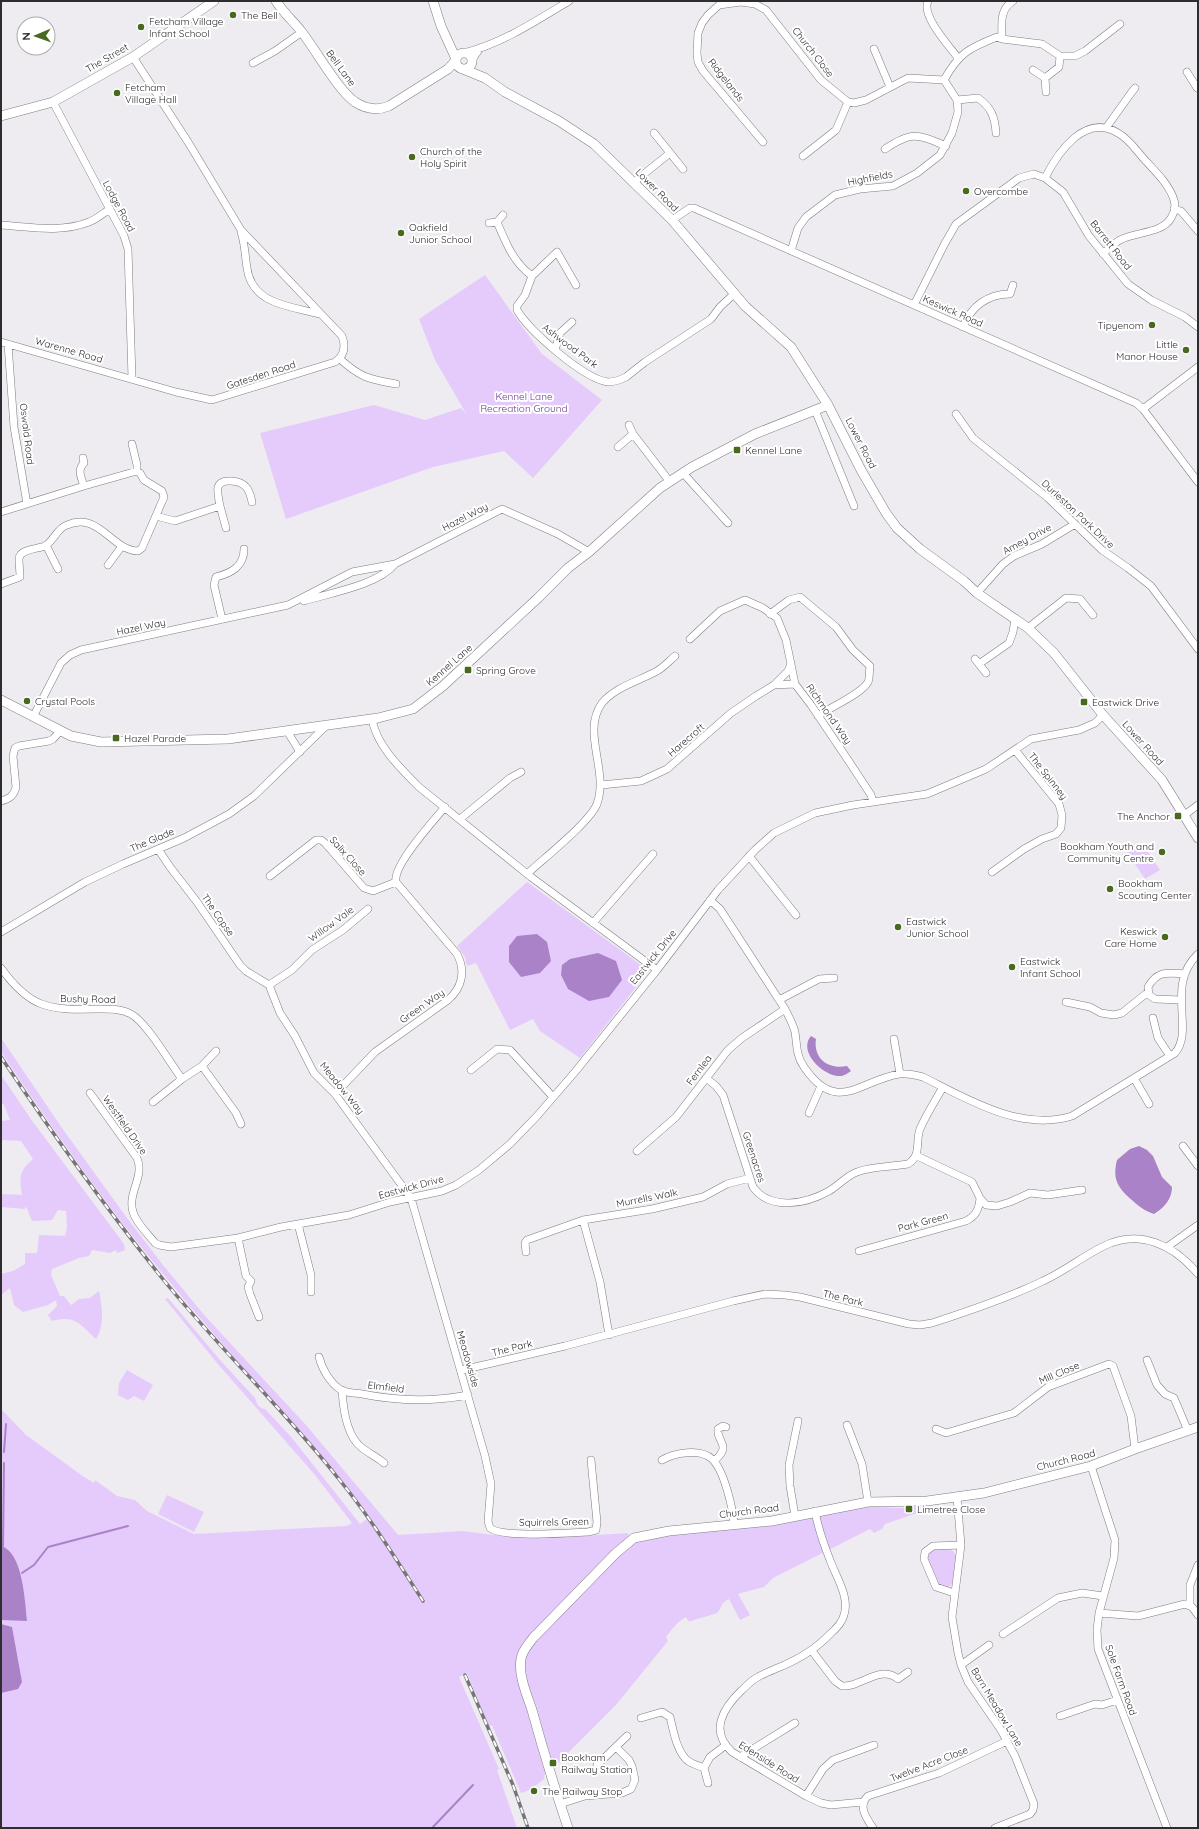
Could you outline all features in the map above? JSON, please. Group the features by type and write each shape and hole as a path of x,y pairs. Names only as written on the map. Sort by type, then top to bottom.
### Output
{"street":[{"name":"The Street","path":"1,116 53,102 133,57 214,1"},
{"name":"Bell Lane","path":"276,1 302,32 345,92 355,102 367,108 382,109 389,106 460,60"},
{"name":"Lower Road","path":"433,1 448,44 460,60 505,92 558,121 594,144 672,220 735,294 791,347 828,405 865,477 893,524 910,541 964,581 977,594 1028,628 1054,653 1103,715 1162,780 1198,838"},
{"path":"460,60 480,48 525,27 569,1"},
{"path":"928,1 928,10 937,32 958,58"},
{"path":"1002,39 1003,13 1006,6 1013,1"},
{"name":"Church Close","path":"718,3 749,3 766,10 821,80 848,102"},
{"name":"Ridgelands","path":"718,3 708,15 698,34 698,62 703,71 763,142"},
{"path":"944,80 958,58 973,46 997,37 1002,39 1042,44 1060,56 1075,56 1085,52 1120,24"},
{"path":"253,63 275,51 302,32"},
{"path":"472,60 480,48"},
{"path":"874,49 890,87"},
{"name":"Lower Road","path":"460,60 470,56 485,78"},
{"path":"1045,78 1059,67 1060,56"},
{"path":"133,57 188,142 241,230 319,314 342,336 344,350 340,359 355,372 372,379 396,384"},
{"path":"1033,70 1045,78"},
{"path":"1187,72 1195,77 1197,88"},
{"path":"803,156 836,130 848,102 854,103 866,100 913,77 944,80"},
{"path":"1045,78 1046,92"},
{"path":"944,80 957,100 978,98 988,104 996,122 996,133"},
{"path":"1106,128 1136,88"},
{"name":"Highfields","path":"791,251 798,228 806,217 814,209 835,195 860,189 893,186 922,169 940,155 946,146 957,119 957,100"},
{"name":"Lodge Road","path":"53,102 124,236 128,249 132,378"},
{"path":"914,305 944,245 955,226 962,219 1024,176 1034,174 1045,178 1058,155 1071,140 1090,129 1106,128 1123,136 1159,174 1173,199 1174,209 1171,218 1164,226 1120,240 1103,254"},
{"path":"654,133 683,170"},
{"path":"885,149 906,137 914,136 923,137 946,146"},
{"path":"634,182 670,153"},
{"name":"Barrett Road","path":"1045,178 1058,187 1068,198 1084,228 1124,280 1143,295 1186,318 1198,327"},
{"path":"998,193 1003,199"},
{"name":"Keswick Road","path":"672,220 692,208 1136,403 1143,409 1198,482"},
{"path":"1,225 47,229 70,228 91,222 110,209"},
{"path":"1174,209 1181,211 1196,226"},
{"path":"489,223 497,222 503,215"},
{"path":"497,222 513,257 524,270 532,276"},
{"path":"241,230 245,244 247,269 250,282 261,295 275,304 319,314"},
{"name":"Ashwood Park","path":"576,285 557,252 532,276 525,296 517,306 517,310 537,336 596,379 608,382 617,381 711,319 720,307 735,294"},
{"path":"963,327 969,313 983,301 995,295 1013,293 1013,285"},
{"path":"555,350 560,333 572,322"},
{"name":"Warenne Road","path":"4,343 132,378"},
{"name":"Oswald Road","path":"4,343 14,427 27,504"},
{"name":"Gatesden Road","path":"132,378 176,392 212,400 319,367 340,359"},
{"path":"1143,409 1198,367"},
{"name":"Kennel Lane","path":"1,700 71,736 101,742 228,739 372,718 413,709 437,690 538,598 568,568 589,552 660,488 683,473 755,434 828,405"},
{"path":"815,410 854,506"},
{"name":"Durleston Park Drive","path":"956,414 972,438 1031,484 1110,557 1128,568 1151,586 1198,649"},
{"path":"629,425 633,434 670,482"},
{"path":"618,447 633,434"},
{"path":"1,584 20,578 19,557 22,553 46,545 64,526 82,521 93,525 122,546 133,551 138,551 142,548 164,497 162,491 144,480 137,471 132,444"},
{"path":"83,458 84,463 81,466 80,471 84,486"},
{"path":"1,512 137,471"},
{"path":"683,473 728,523"},
{"path":"226,528 220,506 218,488 220,484 228,480 238,482 247,487 252,502"},
{"path":"156,516 175,520 220,506"},
{"name":"Hazel Way","path":"288,605 352,572 395,564 502,509 558,534 589,552"},
{"name":"Amey Drive","path":"977,594 998,569 1008,560 1042,544 1075,524"},
{"path":"46,545 58,569"},
{"path":"108,565 122,546"},
{"path":"222,619 214,585 216,577 224,575 241,564 244,558 244,549"},
{"name":"Hazel Way","path":"33,717 61,663 70,655 81,650 288,605 372,581 388,573 395,564"},
{"path":"770,614 789,600 800,597 836,627 853,650 870,666 868,682 855,694 832,706 818,716"},
{"path":"1028,628 1066,598 1080,599 1094,615"},
{"name":"Richmond Way","path":"690,639 720,612 745,600 763,608 777,618 786,640 792,662 795,684 850,763 871,795 873,802"},
{"path":"986,673 977,661 1009,643 1013,632 1015,618"},
{"path":"527,874 590,815 597,804 601,785 601,774 594,740 594,729 598,710 614,692 657,671 675,656"},
{"name":"Harecroft","path":"601,785 641,781 667,769 731,713 774,685 788,671 792,662"},
{"path":"774,685 795,684"},
{"name":"Eastwick Drive","path":"238,1238 298,1224 349,1215 390,1202 442,1191 470,1177 510,1144 553,1097 657,970 710,900 749,856 774,833 815,813 927,794 986,769 1031,739 1079,730 1095,723 1103,715"},
{"path":"372,718 377,734 392,756 419,787 527,874 657,970"},
{"name":"The Glade","path":"1,932 65,893 123,864 203,828 242,806 327,725"},
{"path":"1,801 10,798 15,791 16,787 13,756 15,748 48,741 53,739 60,731"},
{"path":"287,731 300,752"},
{"name":"The Spinney","path":"992,872 1024,849 1042,839 1056,834 1061,828 1062,815 1059,804 1015,750"},
{"path":"460,820 510,778 521,772"},
{"path":"1183,816 1198,805"},
{"path":"396,882 396,874 415,842 445,807"},
{"name":"Salix Close","path":"270,876 316,840 321,840 364,888 373,891 396,882"},
{"name":"The Copse","path":"158,848 170,868 201,908 240,965 246,971 269,985"},
{"path":"593,923 653,854"},
{"path":"749,856 796,916"},
{"name":"Green Way","path":"335,1094 375,1052 448,1000 456,992 461,981 462,967 457,954 396,882"},
{"path":"710,900 720,909 785,1009 793,1027 800,1061 821,1086 830,1092 842,1092 856,1090 887,1077 900,1074 918,1076 1000,1113 1033,1119 1058,1120 1072,1116 1170,1056 1180,1047 1182,1040 1181,1000 1185,974 1192,959 1198,954"},
{"name":"Willow Vale","path":"269,985 292,970 312,950 343,930 368,909"},
{"name":"Bushy Road","path":"1,968 20,991 43,1005 60,1009 116,1009 133,1015 144,1027 182,1079"},
{"path":"1066,1002 1090,1007 1101,1013 1114,1015 1122,1013 1148,992 1148,987 1158,975 1166,973 1185,974"},
{"path":"779,1000 819,979 834,978"},
{"name":"Meadow Way","path":"269,985 280,1013 295,1036 311,1067 335,1094 411,1198"},
{"path":"1148,992 1155,999 1181,1000"},
{"name":"Fernlea","path":"638,1151 676,1117 728,1050 742,1038 785,1009"},
{"path":"1152,1018 1158,1038 1170,1056"},
{"path":"894,1039 900,1074"},
{"path":"471,1070 497,1049 510,1050 553,1097"},
{"path":"153,1102 182,1079 202,1066 216,1051"},
{"path":"202,1066 236,1113 241,1124"},
{"name":"Greenacres","path":"706,1078 716,1086 723,1095 753,1187 762,1196 775,1202 789,1203 815,1197 824,1194 855,1172 908,1164 917,1156"},
{"path":"1134,1078 1149,1104"},
{"path":"808,1113 821,1086"},
{"path":"943,1087 920,1129 917,1156 972,1182 980,1198 986,1205 997,1206 1030,1193 1048,1196 1082,1190"},
{"name":"Westfield Drive","path":"90,1093 137,1158 140,1170 132,1199 132,1212 155,1243 171,1247 238,1238"},
{"path":"1183,1146 1198,1166"},
{"name":"Murrells Walk","path":"526,1252 525,1243 527,1240 546,1232 583,1220 652,1209 703,1197 727,1184 750,1178"},
{"name":"Meadowside","path":"411,1198 462,1370 490,1478 488,1521 490,1528"},
{"name":"Park Green","path":"859,1251 966,1221 972,1218 977,1212 980,1198"},
{"path":"583,1220 598,1274 609,1335"},
{"path":"298,1224 311,1275 311,1292"},
{"path":"1167,1247 1198,1225"},
{"path":"238,1238 246,1276 251,1281 248,1287 259,1317"},
{"name":"The Park","path":"462,1370 609,1335 733,1301 765,1294 785,1294 902,1323 925,1325 961,1314 1030,1288 1061,1272 1112,1242 1128,1238 1144,1239 1167,1247 1185,1260 1198,1274"},
{"path":"319,1357 325,1372 342,1390 348,1424 355,1440 360,1446 384,1463"},
{"path":"1147,1360 1157,1385 1165,1394 1174,1398 1188,1431"},
{"name":"Mill Close","path":"936,1429 946,1433 1014,1413 1048,1387 1109,1364 1113,1366 1131,1416 1135,1449"},
{"name":"Elmfield","path":"342,1390 381,1398 409,1400 448,1399 468,1395"},
{"path":"795,1516 790,1486 789,1465 798,1421"},
{"path":"847,1425 862,1464 868,1502"},
{"path":"714,1461 721,1455 723,1447 718,1429 722,1426 726,1427"},
{"name":"Church Road","path":"568,1828 549,1770 520,1670 521,1659 526,1647 616,1553 634,1538 669,1531 772,1521 815,1511 868,1502 927,1501 984,1493 1091,1466 1198,1427"},
{"path":"662,1460 670,1455 682,1452 698,1453 710,1457 718,1466 724,1482 734,1525"},
{"name":"Squirrels Green","path":"490,1528 495,1531 502,1532 537,1534 588,1532 596,1530 597,1522 591,1460"},
{"name":"Sole Farm Road","path":"1091,1466 1115,1540 1114,1558 1098,1614 1098,1648 1168,1828"},
{"name":"Barn Meadow Lane","path":"957,1497 961,1545 952,1617 961,1665 978,1698 1007,1741 1021,1770 1032,1799 1033,1810 1030,1814 995,1828"},
{"name":"Edenside Road","path":"815,1511 830,1559 842,1590 846,1607 844,1616 839,1626 812,1651 757,1677 732,1700 720,1720 721,1733 726,1745 740,1757 806,1796 828,1805 863,1802"},
{"path":"954,1593 936,1587 924,1559 925,1552 933,1546 961,1545"},
{"path":"1190,1606 1190,1585 1198,1565"},
{"path":"1003,1634 1058,1598 1082,1592 1103,1596"},
{"path":"1098,1614 1138,1616 1183,1605 1190,1606 1198,1615"},
{"path":"961,1665 989,1645"},
{"path":"812,1651 835,1681 842,1686 854,1685 884,1674 892,1675 898,1679 908,1672"},
{"path":"1060,1716 1095,1704 1102,1705 1117,1700"},
{"path":"641,1718 662,1712 670,1717 680,1749 685,1758 692,1764 704,1768"},
{"path":"740,1757 795,1723"},
{"path":"596,1765 627,1736"},
{"name":"Twelve Acre Close","path":"863,1802 868,1796 939,1773 1007,1741"},
{"path":"806,1796 823,1769 833,1760 874,1744"},
{"path":"708,1783 704,1768 710,1758 726,1745"},
{"path":"560,1804 585,1796 622,1793 631,1789 635,1780 632,1766 629,1760 616,1747"},
{"path":"863,1802 864,1813 873,1828"}],"green space":[{"name":"Kennel Lane Recreation Ground","path":"485,275 542,354 602,400 533,478 504,451 433,467 286,519 260,433 374,405 425,420 461,408 467,415 435,360 419,319"},
{"path":"1142,843 1160,870 1145,879 1127,852"},
{"path":"527,882 641,965 644,977 580,1058 540,1031 533,1019 510,1030 476,963 467,966 465,957 457,946"},
{"path":"1,1038 62,1128 163,1265 205,1316 306,1425 398,1535 463,1531 494,1535 582,1536 628,1533 629,1537 640,1539 860,1506 897,1508 932,1506 932,1508 885,1524 882,1529 874,1533 870,1529 773,1578 764,1587 738,1594 750,1615 740,1620 729,1599 722,1604 717,1613 689,1622 686,1617 677,1623 666,1637 668,1641 615,1706 555,1766 545,1772 544,1779 530,1790 521,1793 492,1725 489,1726 467,1673 459,1677 499,1769 497,1770 517,1828 1,1828 1,1409 26,1435 84,1477 94,1483 95,1480 117,1496 135,1500 147,1511 194,1534 347,1526 352,1523 315,1475 217,1363 165,1299 168,1298 220,1360 255,1398 258,1405 265,1409 292,1438 360,1524 370,1517 318,1454 211,1331 117,1216 58,1135 1,1052"},
{"path":"1,1075 33,1122 124,1244 125,1250 117,1253 116,1250 110,1253 92,1250 89,1256 79,1258 52,1269 51,1275 60,1296 64,1296 71,1305 79,1299 90,1298 99,1291 102,1309 102,1322 96,1339 77,1322 67,1319 52,1321 48,1315 57,1306 56,1300 48,1305 23,1312 14,1305 10,1288 1,1295 1,1274 13,1271 25,1264 25,1253 37,1253 39,1235 65,1236 67,1228 66,1211 58,1210 52,1220 32,1221 26,1206 25,1209 1,1207 1,1194 22,1195 20,1183 21,1175 25,1167 33,1159 21,1141 1,1140 1,1121 10,1120 4,1105 1,1102"},
{"path":"127,1370 153,1385 144,1401 134,1396 128,1400 118,1395 119,1383"},
{"path":"167,1495 204,1512 194,1532 158,1514"},
{"path":"933,1549 951,1549 956,1555 952,1584 948,1588 938,1585 927,1557"}],"shaded area":[{"path":"537,934 547,942 551,961 540,973 521,977 509,962 509,946 517,936"},
{"path":"598,953 616,961 622,980 609,997 589,1001 568,989 561,975 562,965 570,959"},
{"path":"811,1036 816,1039 817,1052 823,1061 834,1066 847,1066 851,1071 842,1076 835,1076 828,1073 815,1063 810,1056 808,1049 808,1042"},
{"path":"1139,1146 1147,1150 1153,1156 1162,1177 1172,1187 1171,1195 1167,1203 1154,1214 1143,1209 1123,1192 1116,1178 1115,1173 1117,1160 1130,1149"},
{"path":"1,1546 8,1550 18,1567 24,1591 27,1621 1,1620"},
{"path":"1,1624 12,1627 22,1682 18,1689 1,1693"}],"waterway":[{"path":"4,1452 6,1424"},
{"path":"3,1546 4,1463"},
{"path":"22,1573 34,1565 48,1547 128,1526"},
{"path":"432,1828 473,1785"}],"railway":[{"path":"1,1057 79,1169 162,1278 205,1329 317,1452 350,1493 393,1554 423,1601"},
{"path":"465,1675 513,1785 528,1828"}],"place":[{"name":"The Bell","path":"233,15"},
{"name":"Fetcham Village Infant School","path":"141,27"},
{"name":"Fetcham Village Hall","path":"117,93"},
{"name":"Church of the Holy Spirit","path":"412,157"},
{"name":"Overcombe","path":"966,191"},
{"name":"Oakfield Junior School","path":"401,233"},
{"name":"Tipyenom","path":"1152,325"},
{"name":"Little Manor House","path":"1186,350"},
{"name":"Kennel Lane","path":"737,450"},
{"name":"Spring Grove","path":"468,670"},
{"name":"Crystal Pools","path":"27,701"},
{"name":"Eastwick Drive","path":"1084,702"},
{"name":"Hazel Parade","path":"116,738"},
{"name":"The Anchor","path":"1178,816"},
{"name":"Bookham Youth and Community Centre","path":"1162,852"},
{"name":"Bookham Scouting Center","path":"1110,889"},
{"name":"Eastwick Junior School","path":"898,927"},
{"name":"Keswick Care Home","path":"1165,937"},
{"name":"Eastwick Infant School","path":"1012,967"},
{"name":"Limetree Close","path":"909,1509"},
{"name":"Bookham Railway Station","path":"553,1763"},
{"name":"The Railway Stop","path":"534,1791"}]}
